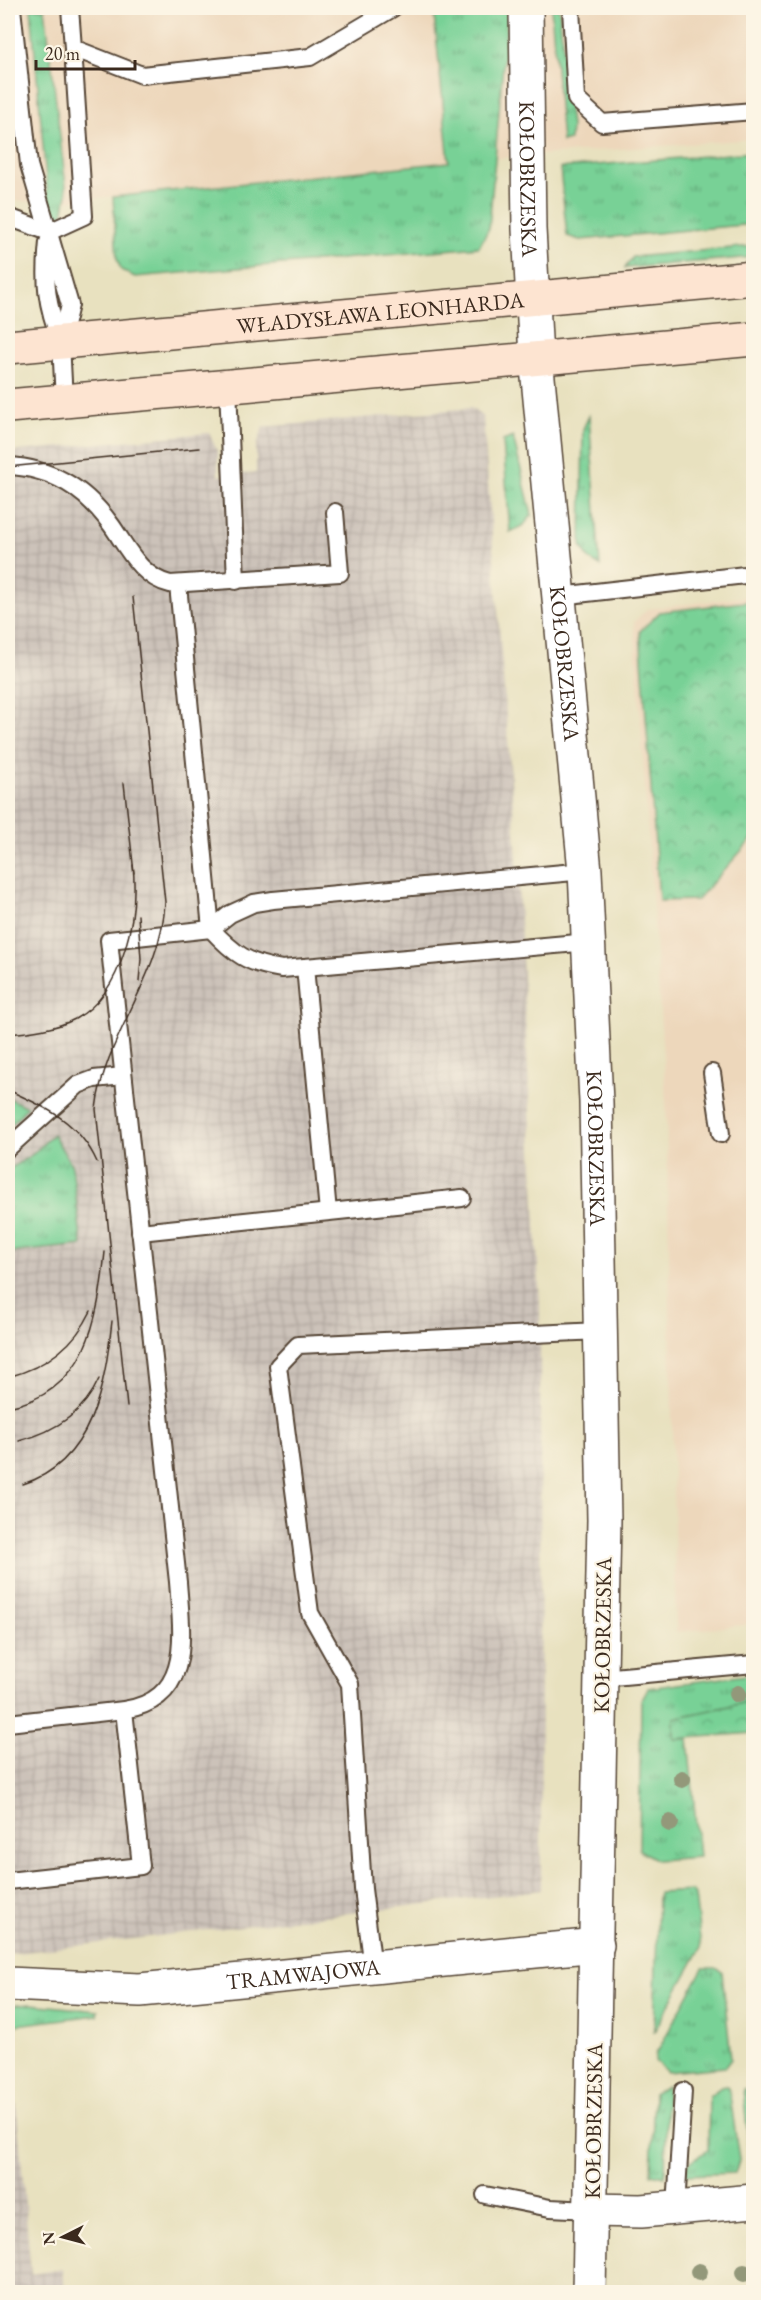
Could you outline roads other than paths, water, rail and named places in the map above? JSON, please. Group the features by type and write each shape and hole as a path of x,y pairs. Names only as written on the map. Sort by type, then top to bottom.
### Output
{"main road":[{"name":"WŁADYSŁAWA LEONHARDA","path":"8,347 753,278"},
{"path":"8,406 753,339"}],"street":[{"name":"KOŁOBRZESKA","path":"526,8 536,357 585,871 596,1102 604,1520 590,2292"},
{"name":"TRAMWAJOWA","path":"8,1984 140,1989 597,1945"},
{"path":"591,2210 641,2211 753,2201"}],"lane":[{"path":"12,8 29,165 49,232 44,279 48,311 61,342 64,401"},
{"path":"8,217 49,232 84,216 70,8"},
{"path":"73,48 142,75 310,57 393,8"},
{"path":"571,8 576,99 602,123 753,111"},
{"path":"228,386 236,581"},
{"path":"8,466 49,472 72,484 103,514 140,567 159,582 178,585 340,573 335,512"},
{"path":"560,596 753,574"},
{"path":"178,585 211,929 231,950 257,965 282,969 589,942"},
{"path":"8,1723 142,1707 156,1700 169,1687 177,1668 181,1642 178,1582 109,940 211,929 230,914 254,903 273,900 585,871"},
{"path":"305,967 327,1212"},
{"path":"712,1073 721,1134"},
{"path":"8,1148 78,1085 94,1079 123,1076"},
{"path":"140,1232 462,1198"},
{"path":"373,1968 363,1889 350,1684 310,1613 278,1366 298,1345 600,1331"},
{"path":"602,1678 753,1664"},
{"path":"8,1881 141,1866 124,1710"},
{"path":"676,2208 683,2091"},
{"path":"485,2195 550,2208 591,2210"}],"tram line":[{"path":"8,467 199,448"},
{"path":"127,1407 96,1109 101,1082 110,1056 154,956 162,929 165,902 133,597"},
{"path":"124,783 134,873"},
{"path":"8,1034 43,1030 75,1019 92,1007 106,991 117,972 130,929 134,885 133,865"},
{"path":"138,915 141,959 139,981"},
{"path":"8,1090 60,1117 81,1136 97,1162"},
{"path":"8,1407 35,1399 56,1386 72,1370 84,1350 92,1327 98,1303 105,1252"},
{"path":"8,1377 35,1368 57,1354 76,1335 91,1311"},
{"path":"23,1484 47,1473 65,1458 80,1439 91,1418 99,1394 112,1321"},
{"path":"19,1441 44,1432 66,1419 85,1402 99,1379"}]}
